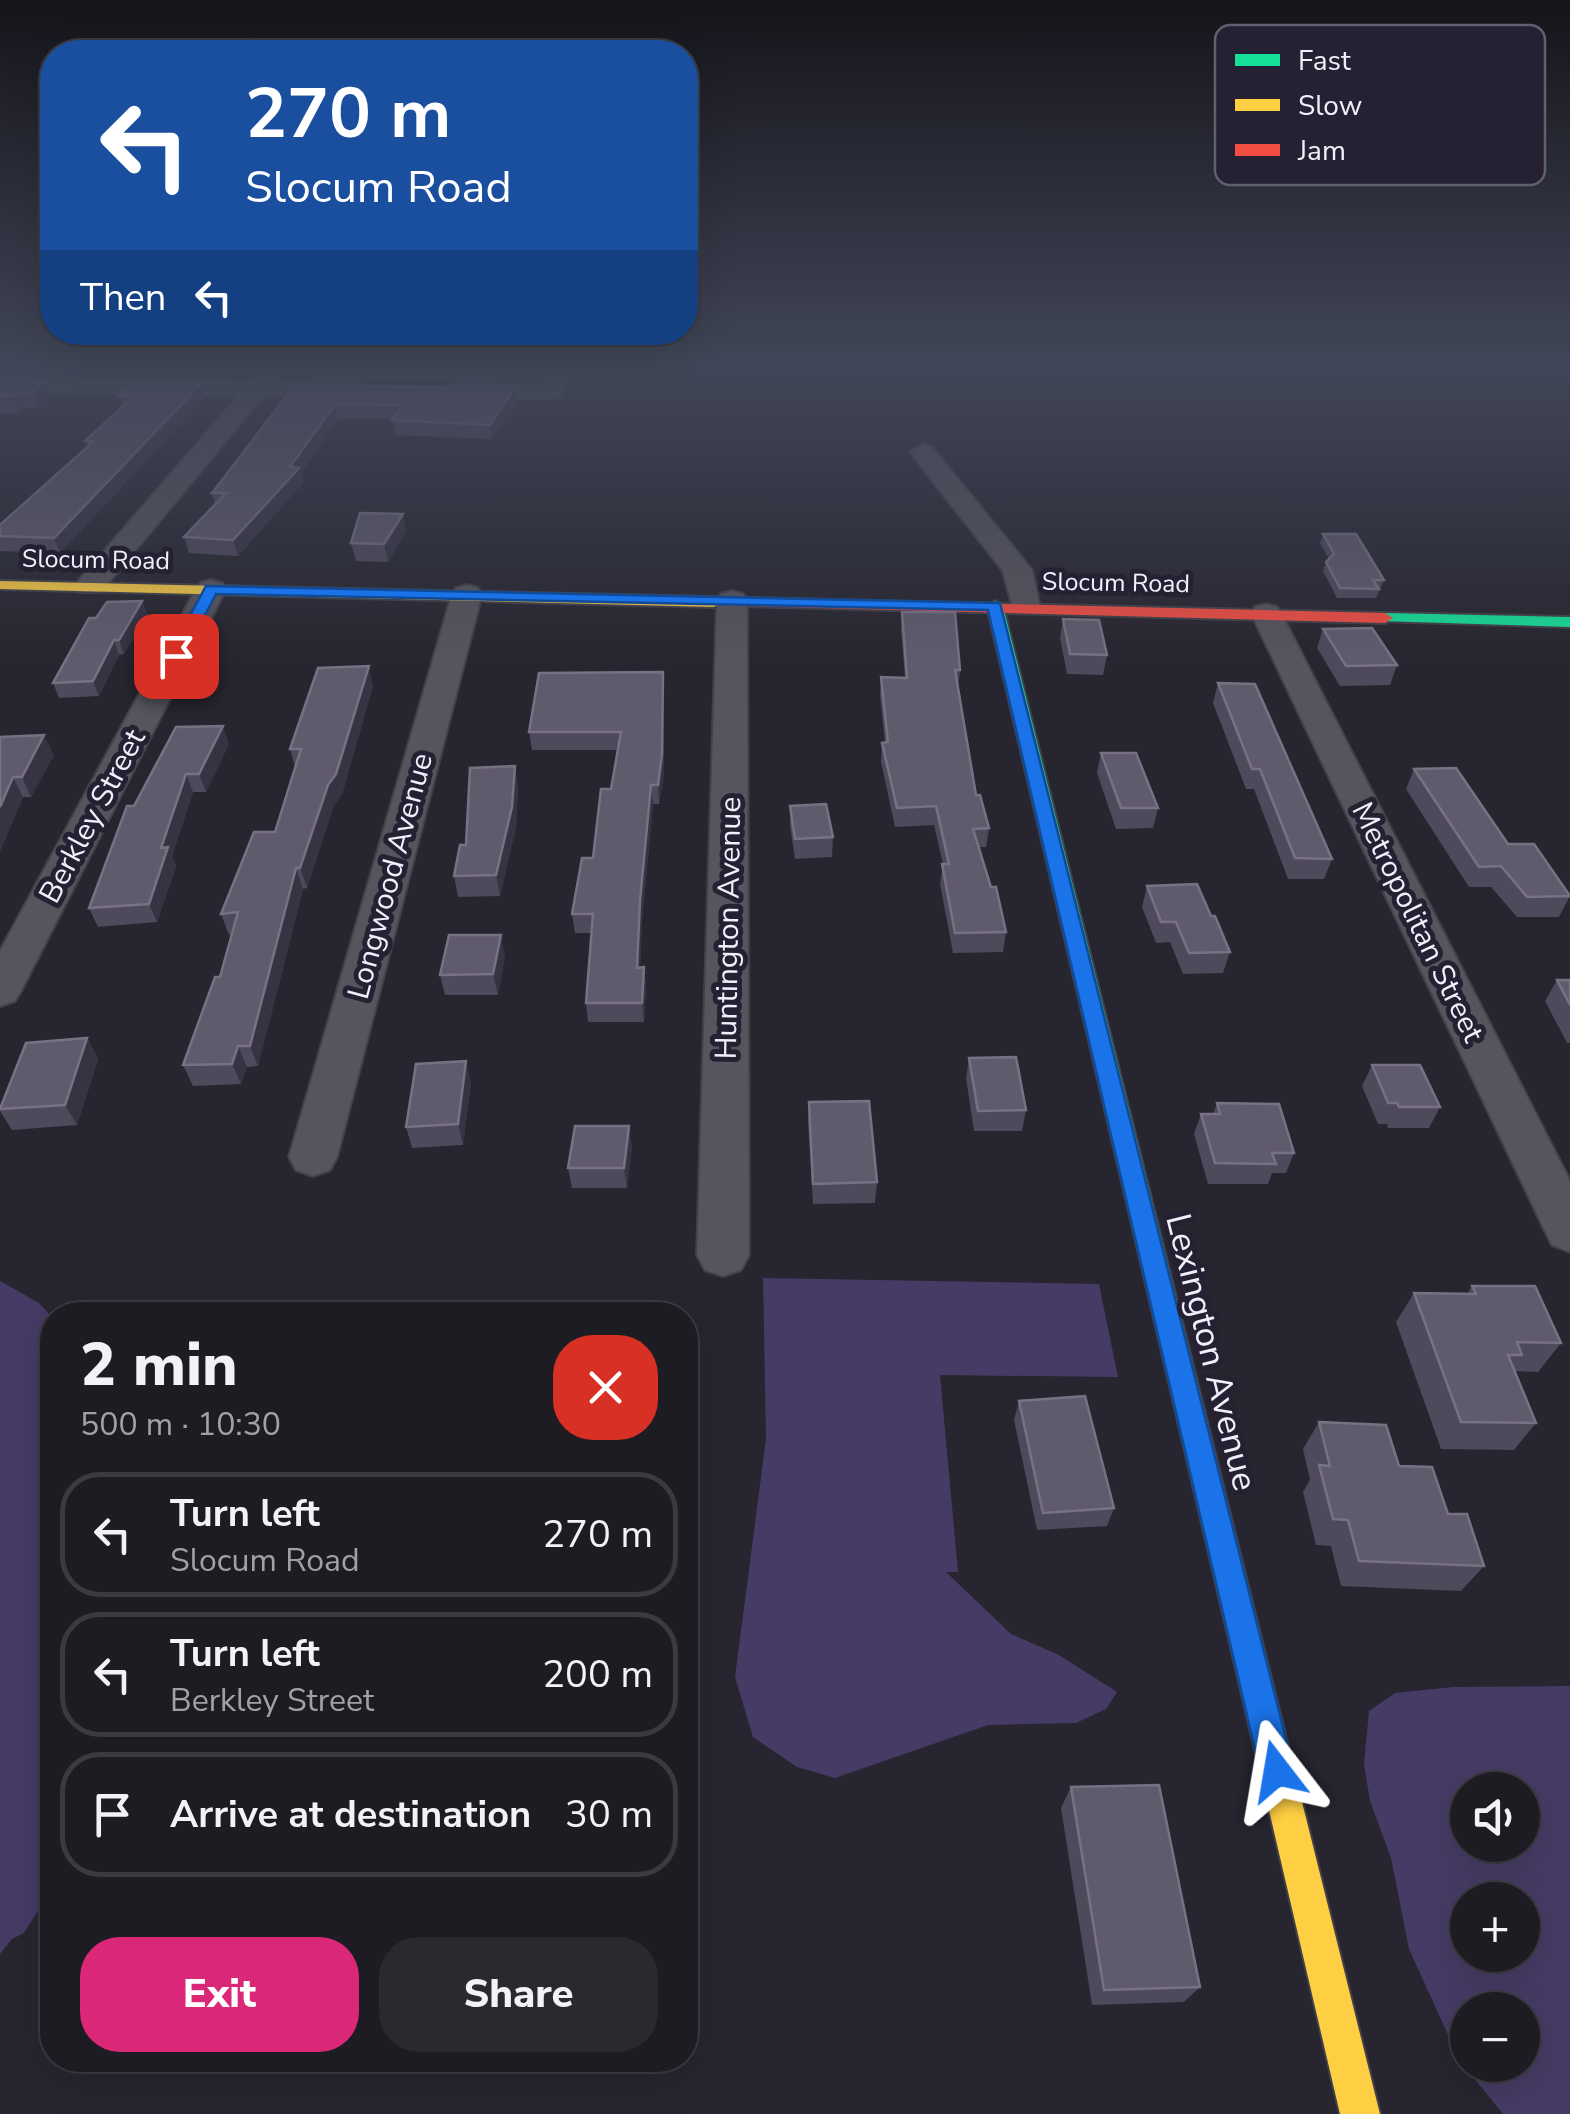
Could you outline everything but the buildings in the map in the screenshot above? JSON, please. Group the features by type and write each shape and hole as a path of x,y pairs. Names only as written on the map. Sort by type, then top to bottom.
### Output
{"main road":[{"name":"Slocum Road","path":"0,585 1570,622"},
{"name":"Lexington Avenue","path":"995,606 1360,2114"}],"street":[{"path":"90,586 191,467"},
{"path":"935,467 1011,561 1025,607"},
{"name":"Berkley Street","path":"0,990 211,589"},
{"name":"Longwood Avenue","path":"313,1158 467,594"},
{"name":"Huntington Avenue","path":"724,1255 732,600"},
{"name":"Metropolitan Street","path":"1266,613 1570,1231"}],"shaded area":[{"path":"763,1278 1099,1284 1118,1377 940,1375 958,1572 946,1572 1011,1634 1059,1655 1117,1692 1106,1709 1076,1723 988,1725 835,1778 797,1767 753,1737 735,1677 766,1439"},
{"path":"0,1281 40,1304 40,1908 24,1933 12,1939 0,1954"},
{"path":"1570,1686 1570,2114 1503,2114 1477,2082 1540,2082 1540,1992 1450,1992 1450,2039 1409,1949 1391,1858 1370,1801 1364,1764 1369,1711 1395,1693 1453,1687"}],"traffic: fast":[{"path":"995,606 1182,1378"},
{"path":"1385,618 1570,622"}],"traffic: slow":[{"path":"0,585 714,602"},
{"path":"1182,1378 1360,2114"}],"traffic: jam":[{"path":"714,602 1385,618"}],"route":[{"path":"176,656 211,589 995,606 1277,1771"}]}
